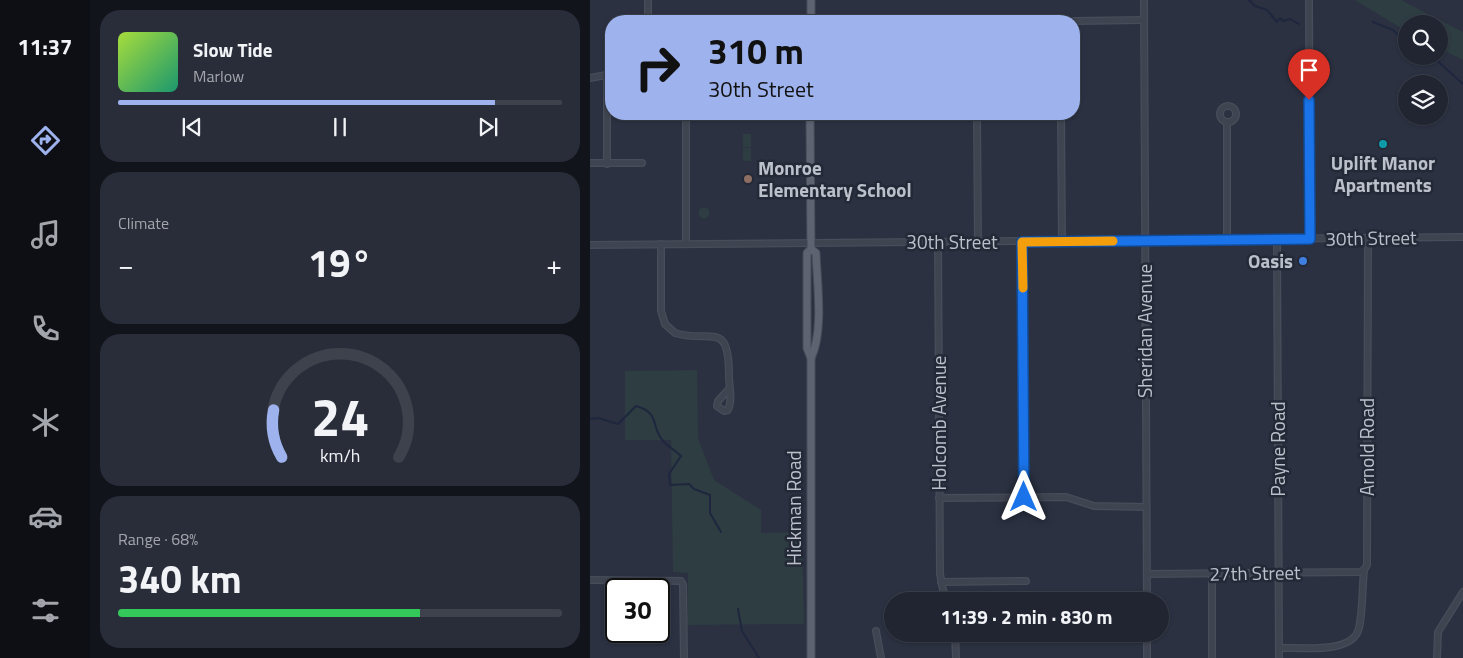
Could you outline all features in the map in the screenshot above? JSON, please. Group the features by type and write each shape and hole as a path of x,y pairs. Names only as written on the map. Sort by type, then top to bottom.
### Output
{"main road":[{"path":"811,0 811,15"},
{"name":"Hickman Road","path":"810,120 811,246 816,253 817,304 816,348 811,358 811,658"}],"street":[{"path":"648,0 648,15"},
{"name":"Sheridan Avenue","path":"1144,0 1147,592"},
{"path":"1309,0 1310,239"},
{"path":"1080,21 1144,20"},
{"path":"590,78 605,75"},
{"path":"606,164 607,120"},
{"path":"686,120 686,244"},
{"path":"978,120 978,242"},
{"path":"1061,120 1062,242"},
{"path":"1227,123 1227,240"},
{"path":"590,164 642,163"},
{"name":"30th Street","path":"590,244 811,246 978,242 1463,237"},
{"name":"Arnold Road","path":"1279,648 1341,646 1352,640 1359,628 1364,570 1367,564 1368,238"},
{"name":"Payne Road","path":"1277,239 1279,658"},
{"path":"1022,242 1024,497"},
{"name":"Holcomb Avenue","path":"938,243 941,582 945,592"},
{"path":"660,244 663,319 675,333 709,335 722,340 729,354 729,389"},
{"path":"940,498 1066,497 1094,506 1146,507"},
{"name":"27th Street","path":"1147,574 1360,572 1364,570"},
{"path":"1212,574 1212,658"},
{"path":"590,580 681,581 683,585 684,658"},
{"path":"941,582 1026,581"},
{"path":"1437,658 1438,632 1463,592"},
{"path":"876,631 881,658"},
{"path":"955,642 956,658"},
{"path":"1147,642 1147,658"}],"shaded area":[{"path":"1355,0 1401,0 1430,15 1398,15 1398,26"},
{"path":"1448,24 1463,32 1463,60 1448,52"},
{"path":"743,134 751,134 751,147 743,147"},
{"path":"743,148 751,148 751,161 743,161"},
{"path":"704,207 710,213 704,219 698,213"},
{"path":"697,370 698,438 714,480 761,510 761,533 802,532 804,624 687,625 688,573 673,572 671,440 625,440 625,371"}],"waterway":[{"path":"1249,0 1255,6 1267,10 1277,22 1280,18 1283,21 1290,19 1299,24"},
{"path":"1373,22 1393,30 1398,35"},
{"path":"1442,65 1463,84"},
{"path":"590,419 598,418 618,424 636,406 649,412 663,441 681,456 669,474 670,485 689,484 694,489 710,495 710,513 721,532"},
{"path":"738,609 742,631 759,658"}],"slow traffic":[{"path":"1023,288 1022,242 1113,241"}],"place":[{"name":"Uplift Manor Apartments","path":"1383,144"},
{"name":"Monroe Elementary School","path":"748,179"},
{"name":"Oasis","path":"1303,261"}],"route":[{"path":"1024,497 1022,242 1310,239 1309,100"}]}
